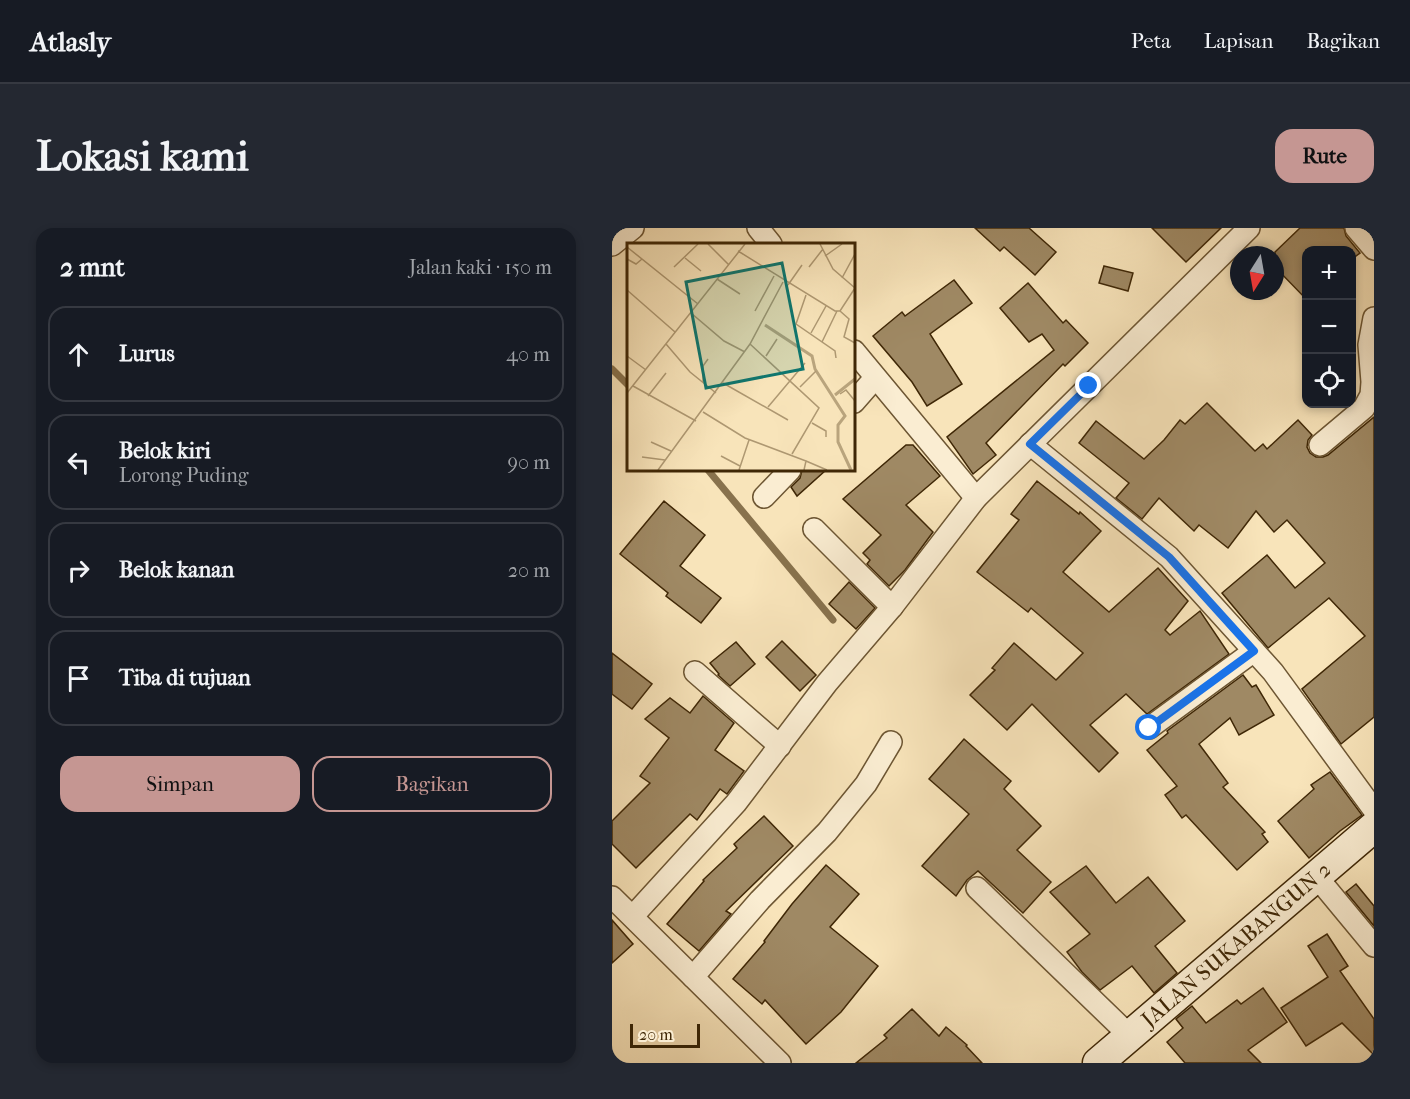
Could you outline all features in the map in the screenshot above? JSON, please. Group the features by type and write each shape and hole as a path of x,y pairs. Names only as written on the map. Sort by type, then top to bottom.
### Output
{"street":[{"path":"612,244 633,228"},
{"path":"758,228 770,243"},
{"path":"1356,228 1374,249"},
{"path":"633,916 736,803 827,683 892,607 976,498 1238,231"},
{"path":"1320,446 1364,408 1371,395 1369,345 1374,318"},
{"path":"855,352 976,498"},
{"path":"855,401 875,378"},
{"path":"1030,444 1169,557 1273,672 1374,810"},
{"path":"764,497 789,471"},
{"path":"814,529 892,607"},
{"path":"1149,728 1254,651"},
{"path":"695,672 780,746"},
{"path":"693,977 760,900 827,832 866,784 891,742"},
{"name":"JALAN SUKABANGUN 2","path":"1098,1063 1374,827"},
{"path":"1316,876 1374,946"},
{"path":"977,888 1130,1036"},
{"path":"612,897 780,1063"}],"building":[{"path":"975,228 1029,228 1056,252 1035,275 1004,247 1000,251"},
{"path":"1152,228 1221,228 1186,262"},
{"path":"1300,228 1344,228 1346,236 1354,246 1302,246 1302,295 1284,276 1284,246 1281,246"},
{"path":"1104,266 1133,273 1128,291 1099,283"},
{"path":"954,280 972,303 930,334 962,384 927,406 912,382 873,336 902,312 905,316"},
{"path":"1028,283 1063,323 1066,320 1088,343 1065,366 1063,364 986,443 996,455 973,474 947,437 1054,350 1042,334 1029,342 1000,308"},
{"path":"1207,403 1255,451 1263,444 1267,449 1298,420 1312,435 1307,447 1316,457 1328,455 1374,417 1374,717 1341,744 1302,689 1365,636 1329,598 1268,648 1222,593 1267,555 1295,588 1325,563 1287,520 1274,532 1256,511 1228,548 1199,525 1194,531 1159,498 1142,519 1116,498 1129,483 1079,443 1096,421 1144,459 1164,440 1180,420 1185,424"},
{"path":"906,445 913,445 940,476 906,505 933,532 905,570 889,586 867,564 870,560 863,553 881,535 843,499"},
{"path":"802,471 825,471 797,496 791,487 800,478"},
{"path":"1037,481 1079,514 1080,512 1101,531 1063,572 1109,612 1158,568 1188,601 1165,630 1170,635 1200,611 1229,654 1147,714 1126,694 1090,725 1118,753 1099,772 1032,704 1007,730 970,695 995,670 992,668 1014,643 1056,680 1083,653 1031,608 1028,612 977,572 1019,520 1011,514"},
{"path":"664,501 705,535 680,566 721,598 701,623 666,596 668,593 620,554"},
{"path":"849,582 875,608 856,629 829,604"},
{"path":"782,641 816,675 800,691 766,657"},
{"path":"736,642 755,664 730,686 718,675 710,663"},
{"path":"612,653 652,684 632,709 612,694"},
{"path":"1243,675 1252,687 1256,685 1274,715 1239,735 1230,718 1199,744 1228,783 1223,787 1265,832 1262,834 1268,842 1237,870 1186,815 1182,818 1165,795 1177,786 1147,750 1168,733 1167,731"},
{"path":"703,696 734,723 715,750 744,771 727,794 720,789 697,820 690,814 636,868 612,844 612,821 650,783 640,776 669,738 645,719 670,698 690,713"},
{"path":"964,739 1011,781 1004,789 1041,826 1017,850 1051,882 1023,913 978,871 967,880 956,896 922,866 969,814 929,779"},
{"path":"1330,772 1362,815 1309,858 1278,821 1314,789 1311,785"},
{"path":"764,816 793,846 726,911 731,914 699,951 667,924 703,880 737,848 734,844"},
{"path":"826,865 859,894 830,927 878,966 841,1012 806,1044 765,1000 762,1004 733,979"},
{"path":"1086,866 1116,903 1148,877 1185,921 1155,946 1177,973 1154,993 1132,966 1100,990 1067,952 1090,934 1050,892"},
{"path":"1356,884 1374,906 1374,926 1346,892"},
{"path":"612,920 633,944 612,963"},
{"path":"1327,934 1348,966 1340,971 1374,1019 1374,1055 1342,1023 1306,1046 1281,1008 1328,977 1308,946"},
{"path":"1263,988 1287,1022 1248,1050 1261,1063 1185,1063 1167,1042 1183,1028 1176,1019 1192,1006 1206,1023 1237,1000 1241,1004"},
{"path":"912,1009 939,1036 946,1027 967,1045 982,1063 856,1063 887,1038 884,1035"}],"waterway":[{"path":"612,369 627,384"},
{"path":"709,471 833,620"}],"route":[{"path":"1089,386 1030,444 1169,557 1254,651 1149,728"}]}
